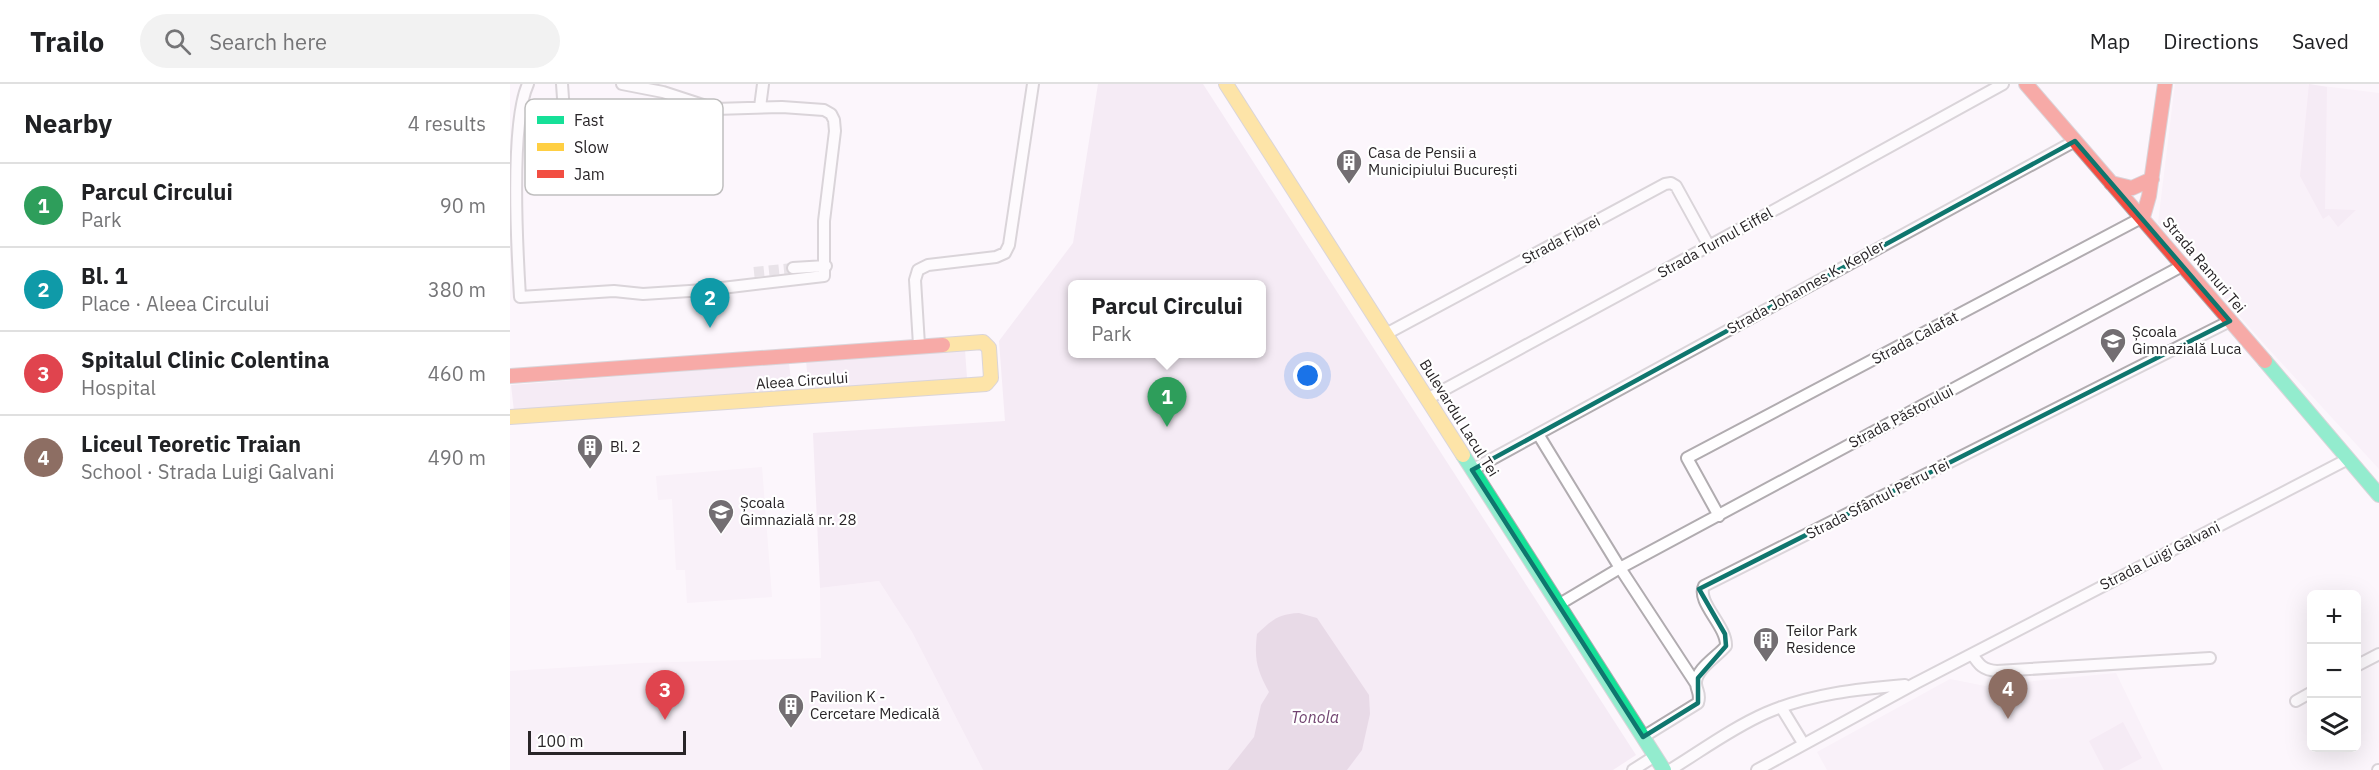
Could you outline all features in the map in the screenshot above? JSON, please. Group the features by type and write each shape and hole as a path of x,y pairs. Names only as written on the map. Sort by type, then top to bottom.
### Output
{"street":[{"path":"528,84 522,94 513,144 520,297 614,291 643,294 705,290 824,276 826,266 824,221 834,120 831,114 824,110 723,108"},
{"path":"562,84 563,99"},
{"path":"622,84 663,92 684,99"},
{"path":"760,107 762,84"},
{"path":"919,345 915,280 918,270 928,265 996,257 1005,253 1010,245 1033,84"},
{"name":"Bulevardul Lacul Tei","path":"1226,84 1664,770"},
{"name":"Strada Turnul Eiffel","path":"1427,399 2003,84"},
{"name":"Strada Ramuri Tei","path":"2026,84 2379,495"},
{"path":"2143,218 2152,179 2165,84"},
{"name":"Strada Johannes K. Kepler","path":"1472,470 2075,141"},
{"path":"2111,183 2127,190 2152,179"},
{"name":"Strada Fibrei","path":"1386,334 1665,184 1671,183 1676,186 1709,246"},
{"name":"Strada Calafat","path":"1719,516 1687,458 2143,218"},
{"path":"793,268 826,266"},
{"name":"Strada Păstorului","path":"1558,605 1620,568 2182,266"},
{"name":"Strada Sfântul Petru Tei","path":"1643,737 1698,703 1700,694 1696,684 1704,668 1726,646 1725,634 1703,596 1704,586 2230,321"},
{"name":"Aleea Circului","path":"510,376 983,342 987,344 990,358 989,382 986,384 510,417"},
{"path":"1538,434 1620,568 1696,684"},
{"name":"Strada Luigi Galvani","path":"1757,770 1912,685 2348,459"},
{"path":"1972,654 1980,667 1997,671 2210,658"},
{"path":"2361,663 2379,654"},
{"name":"Strada Luigi Galvani","path":"1670,770 1746,723 1781,707 1842,692 1912,685"},
{"path":"2296,701 2307,695"},
{"path":"1781,707 1803,744"},
{"path":"1633,770 1655,756"}],"highlighted area":[{"path":"2075,141 2230,321 2224,325 1699,589 1725,634 1726,646 1698,678 1698,703 1643,737 1472,470"}],"shaded area":[{"path":"1098,84 1203,84 1636,755 1613,770 983,770 912,632 879,581 820,588 813,433 1005,421 999,341 1073,243"},
{"path":"2175,84 2306,84 2379,93 2379,469 2265,345 2158,223"},
{"path":"2309,84 2327,87 2325,209 2356,210 2338,227 2329,215 2323,219 2300,176"},
{"path":"965,350 967,378 809,391 806,361"},
{"path":"789,363 792,390 514,411 511,385"},
{"name":"Școala Gimnazială nr. 28","path":"762,467 772,597 687,603 685,570 676,570 672,499 658,500 656,476"},
{"path":"879,581 912,632 983,770 510,770 510,671 640,663 821,658 820,588"},
{"path":"2116,673 2163,770 1827,770 1817,752 1950,679 1985,686"},
{"path":"2123,722 2142,758 2119,770 2104,770 2089,741"}],"water":[{"name":"Tonola","path":"1299,613 1317,618 1369,695 1370,714 1362,750 1347,770 1228,770 1254,737 1261,705 1269,692 1257,664 1257,634 1276,619"}],"tunnel":[{"path":"754,272 793,268"}],"traffic: fast":[{"path":"2265,361 2379,495"},
{"path":"1463,455 1664,770"}],"traffic: slow":[{"path":"1226,84 1463,455"},
{"path":"510,417 986,384 991,378 989,348 983,342 943,345"}],"traffic: jam":[{"path":"2026,84 2265,361"},
{"path":"2143,217 2149,196 2165,84"},
{"path":"2111,183 2132,188 2152,179"},
{"path":"510,376 943,345"}],"place":[{"name":"Casa de Pensii a Municipiului București","path":"1349,185"},
{"name":"Bl. 1","path":"710,328"},
{"name":"Școala Gimnazială Luca","path":"2113,364"},
{"name":"Parcul Circului","path":"1167,427"},
{"name":"Bl. 2","path":"590,470"},
{"name":"Școala Gimnazială nr. 28","path":"721,535"},
{"name":"Teilor Park Residence","path":"1766,663"},
{"name":"Liceul Teoretic Traian","path":"2008,719"},
{"name":"Spitalul Clinic Colentina","path":"665,720"},
{"name":"Pavilion K - Cercetare Medicală","path":"791,729"}]}
